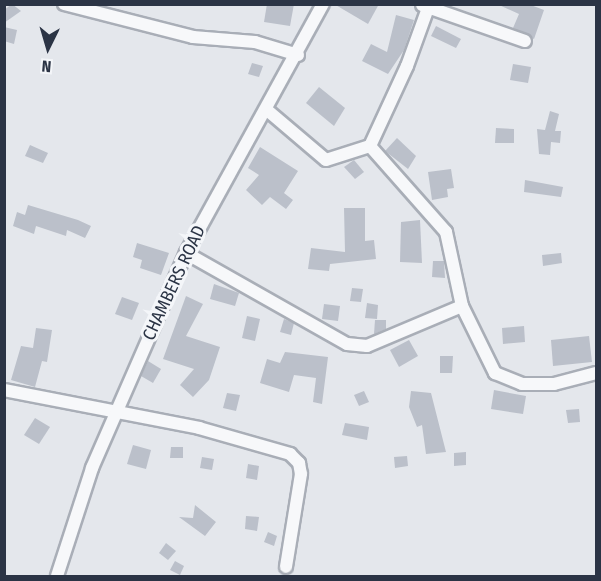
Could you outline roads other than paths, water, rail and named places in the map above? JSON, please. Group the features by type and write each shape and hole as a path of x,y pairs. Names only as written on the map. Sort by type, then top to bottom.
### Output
{"street":[{"path":"64,4 193,37 255,42 298,54"},
{"name":"CHAMBERS ROAD","path":"57,576 92,468 186,253 298,54 323,4"},
{"path":"267,110 326,160 370,146 415,47 424,6 525,41"},
{"path":"370,146 446,232 462,306 495,373 522,384 554,384 596,373"},
{"path":"186,253 347,344 367,346 462,306"},
{"path":"4,390 199,428 295,458 301,474 286,567"}]}
